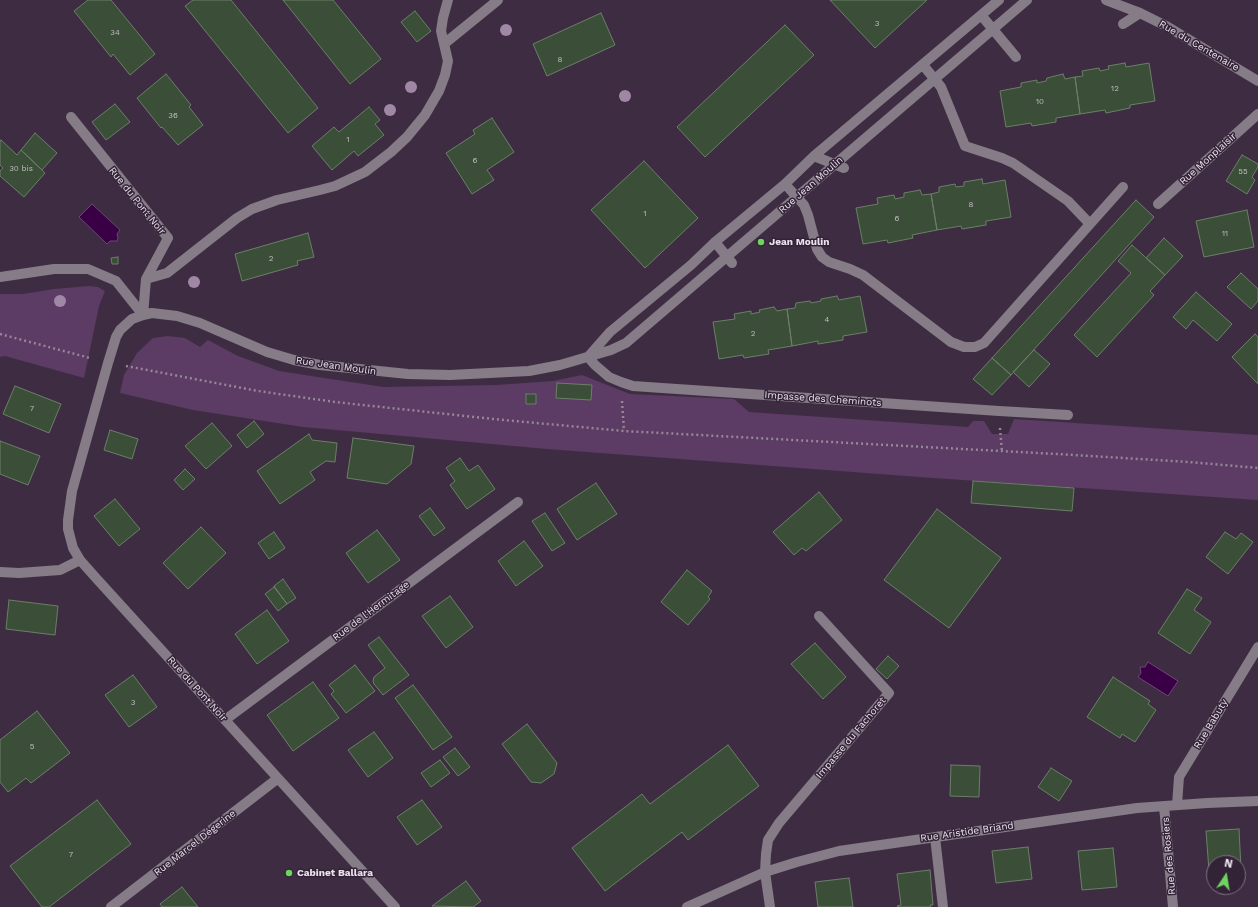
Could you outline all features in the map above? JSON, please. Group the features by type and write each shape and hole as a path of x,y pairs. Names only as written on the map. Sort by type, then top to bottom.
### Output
{"street":[{"path":"146,279 167,273 237,218 252,209 277,200 335,186 365,172 379,162 407,137 433,103 445,76 448,61 441,31 448,0"},
{"path":"444,44 498,0"},
{"name":"Rue Jean Moulin","path":"588,357 610,332 691,265 715,242 785,184 814,156 999,0"},
{"name":"Rue Jean Moulin","path":"86,445 116,337 120,330 132,319 152,313 188,319 267,352 294,360 320,365 389,373 450,375 528,371 560,365 588,357 611,350 626,343 729,260 797,198 839,166 935,79 1027,0"},
{"name":"Rue du Centenaire","path":"1106,0 1140,13 1174,30 1258,81"},
{"name":"Rue du Centenaire","path":"1131,0 1140,13"},
{"path":"1122,24 1140,13"},
{"path":"981,15 1016,56"},
{"path":"923,65 941,87 965,146 1013,163 1068,201 1090,224"},
{"name":"Rue Monplaisir","path":"1158,204 1258,114"},
{"name":"Rue du Pont Noir","path":"70,117 168,238 146,279 143,315"},
{"path":"814,156 839,166"},
{"path":"785,184 804,205 808,214 817,249 822,257 829,262 863,275 951,342 964,347 975,348 984,343 1124,187"},
{"path":"715,242 729,260"},
{"path":"0,277 54,269 88,269 116,281 143,315"},
{"name":"Impasse des Cheminots","path":"588,357 609,377 633,386 1068,415"},
{"name":"Rue du Pont Noir","path":"86,445 72,491 68,520 70,539 80,560 277,779 395,907"},
{"name":"Rue de l'Hermitage","path":"224,720 518,502"},
{"path":"0,572 19,573 60,570 80,560"},
{"name":"Impasse du Fachoret","path":"765,872 768,840 779,822 889,693 819,616"},
{"name":"Rue Babuty","path":"1177,805 1179,776 1258,647"},
{"name":"Rue Marcel Dégerine","path":"111,907 277,779"},
{"name":"Rue Aristide Briand","path":"687,907 765,872 840,851 1129,809 1258,801"},
{"name":"Rue des Rosiers","path":"1164,806 1173,907"},
{"path":"934,837 943,907"},
{"path":"765,872 770,907"}],"path":[{"path":"0,334 108,363 258,391 335,402 493,419 624,430 1057,454 1258,468"},
{"path":"621,382 624,430"}],"shaded area":[{"path":"92,204 120,230 117,234 117,241 110,241 107,244 79,217"},
{"path":"89,286 98,287 105,291 99,306 84,378 5,356 0,357 0,294 23,294 54,289"},
{"path":"168,336 185,338 200,347 208,340 238,356 279,371 383,387 496,385 553,381 582,375 630,394 734,399 749,412 968,427 973,421 984,421 992,434 1008,434 1014,419 1258,435 1258,500 919,477 547,449 303,427 193,410 120,393 124,375 137,353 153,338"},
{"path":"1148,662 1178,681 1168,696 1138,677 1141,673 1140,667 1145,667"}],"building":[{"path":"88,0 111,0 155,54 130,75 113,54 111,57 74,11"},
{"path":"193,0 231,0 318,108 288,133 185,6"},
{"path":"283,0 333,0 381,59 350,84"},
{"path":"830,0 927,0 875,48"},
{"path":"415,11 431,31 417,42 401,22"},
{"path":"601,13 615,45 547,76 533,44"},
{"path":"785,25 814,55 705,157 677,127"},
{"path":"1125,63 1126,67 1149,63 1155,101 1130,105 1130,108 1106,113 1105,110 1080,114 1075,77 1083,76 1082,71 1099,68 1100,71 1109,69 1108,66"},
{"path":"166,74 191,105 189,107 203,125 178,145 162,127 161,128 137,98"},
{"path":"1063,74 1065,79 1075,77 1080,114 1056,118 1056,122 1032,126 1031,123 1006,127 1000,91 1021,87 1021,83 1037,80 1037,83 1046,81 1047,78"},
{"path":"115,104 130,122 106,140 92,122"},
{"path":"369,107 380,120 375,124 384,135 358,156 354,151 332,170 312,146 334,127 339,132"},
{"path":"492,118 514,152 487,170 494,180 472,194 446,153 475,134 473,130"},
{"path":"35,133 57,153 42,170 21,150"},
{"path":"1,140 17,155 21,150 45,173 24,197 0,176 0,171 3,168 0,165"},
{"path":"1242,155 1258,164 1258,167 1252,177 1255,180 1247,194 1226,181"},
{"path":"644,161 698,218 645,268 591,210"},
{"path":"982,179 983,184 1005,180 1011,217 986,221 986,225 962,229 961,226 937,230 931,194 939,192 939,187 955,184 956,187 964,186 964,182"},
{"path":"920,190 922,195 931,194 937,230 912,235 913,238 888,243 887,240 863,244 856,208 878,204 877,198 894,195 895,199 904,197 904,193"},
{"path":"1136,200 1154,217 1011,375 992,358"},
{"path":"1247,210 1254,247 1204,257 1196,221"},
{"path":"308,233 314,257 297,261 298,265 242,281 235,254"},
{"path":"1164,238 1183,256 1165,275 1146,258"},
{"path":"1132,245 1165,275 1150,291 1154,295 1097,357 1074,335 1131,273 1118,261"},
{"path":"118,257 118,264 112,264 111,258"},
{"path":"1241,273 1258,289 1258,301 1251,309 1227,287"},
{"path":"1196,292 1232,324 1217,341 1193,320 1186,329 1173,317"},
{"path":"837,296 839,300 860,296 867,332 843,336 843,340 818,344 818,341 792,346 787,309 795,308 796,303 810,301 811,303 821,301 821,299"},
{"path":"774,307 777,311 787,309 792,346 768,350 769,354 744,358 743,355 719,359 713,322 735,319 734,314 751,311 751,314 760,312 759,310"},
{"path":"1255,334 1258,337 1258,384 1232,357"},
{"path":"1034,350 1050,364 1029,387 1013,372"},
{"path":"992,358 1011,375 992,395 973,379"},
{"path":"557,383 592,385 591,400 556,398"},
{"path":"15,386 61,404 49,433 3,414"},
{"path":"526,394 536,394 536,404 526,404"},
{"path":"254,421 264,434 247,448 237,435"},
{"path":"212,423 232,446 206,469 185,446"},
{"path":"110,430 138,439 132,459 104,450"},
{"path":"309,434 312,440 337,443 335,462 326,461 310,472 315,480 280,504 257,471"},
{"path":"353,438 414,446 411,464 387,484 347,478"},
{"path":"0,441 40,456 28,485 0,474"},
{"path":"460,458 469,471 478,465 495,489 467,509 450,485 455,481 446,468"},
{"path":"185,469 195,479 183,490 174,480"},
{"path":"973,481 1074,488 1072,511 971,503"},
{"path":"596,483 617,514 577,540 557,509"},
{"path":"819,492 842,520 806,551 802,548 794,555 773,532"},
{"path":"115,499 140,529 119,546 94,516"},
{"path":"430,508 445,528 434,536 419,516"},
{"path":"937,509 1001,558 949,628 884,580"},
{"path":"545,513 565,543 552,551 532,521"},
{"path":"201,527 226,553 188,589 163,563"},
{"path":"377,530 400,560 368,583 346,553"},
{"path":"274,532 285,548 269,559 258,543"},
{"path":"1225,532 1236,539 1241,533 1253,542 1228,574 1206,557"},
{"path":"524,541 543,566 516,586 498,561"},
{"path":"687,570 712,591 708,597 710,599 688,625 661,602"},
{"path":"283,579 296,598 287,604 274,586"},
{"path":"274,587 287,604 278,611 265,594"},
{"path":"1187,589 1202,598 1194,610 1211,622 1190,654 1158,633"},
{"path":"450,596 473,627 446,648 422,616"},
{"path":"9,600 58,606 55,635 6,629"},
{"path":"267,610 289,641 257,664 235,634"},
{"path":"379,637 409,675 383,695 373,681 374,677 385,668 368,645"},
{"path":"815,643 846,677 823,699 791,664"},
{"path":"888,656 899,666 887,679 876,669"},
{"path":"355,665 375,691 346,713 331,694 334,691 329,685"},
{"path":"133,675 157,707 129,727 105,695"},
{"path":"1113,677 1150,701 1148,704 1156,710 1135,742 1122,734 1120,738 1087,717"},
{"path":"313,682 339,718 293,751 267,715"},
{"path":"413,685 452,737 433,750 395,698"},
{"path":"37,711 70,753 31,783 26,778 8,792 0,782 0,740"},
{"path":"527,724 557,763 554,774 541,783 531,782 502,744"},
{"path":"374,732 393,758 368,777 348,750"},
{"path":"728,745 759,786 688,840 682,832 605,891 572,848 642,794 650,804"},
{"path":"455,748 470,767 458,776 443,757"},
{"path":"440,760 450,773 431,787 421,773"},
{"path":"951,765 980,766 979,797 950,796"},
{"path":"1051,768 1072,781 1059,801 1038,787"},
{"path":"97,800 131,844 49,907 42,907 10,866"},
{"path":"422,800 442,827 417,845 397,817"},
{"path":"1239,829 1240,855 1208,855 1206,831"},
{"path":"1028,847 1032,879 996,883 992,851"},
{"path":"1113,848 1117,887 1082,890 1078,851"},
{"path":"930,870 933,905 930,905 931,907 898,907 897,906 901,905 897,874"},
{"path":"849,878 853,907 818,907 815,882"},
{"path":"466,881 481,901 473,907 432,906"},
{"path":"182,887 198,907 162,907 160,904"}],"place":[{"name":"Jean Moulin","path":"761,242"},
{"name":"Cabinet Ballara","path":"289,873"}]}
